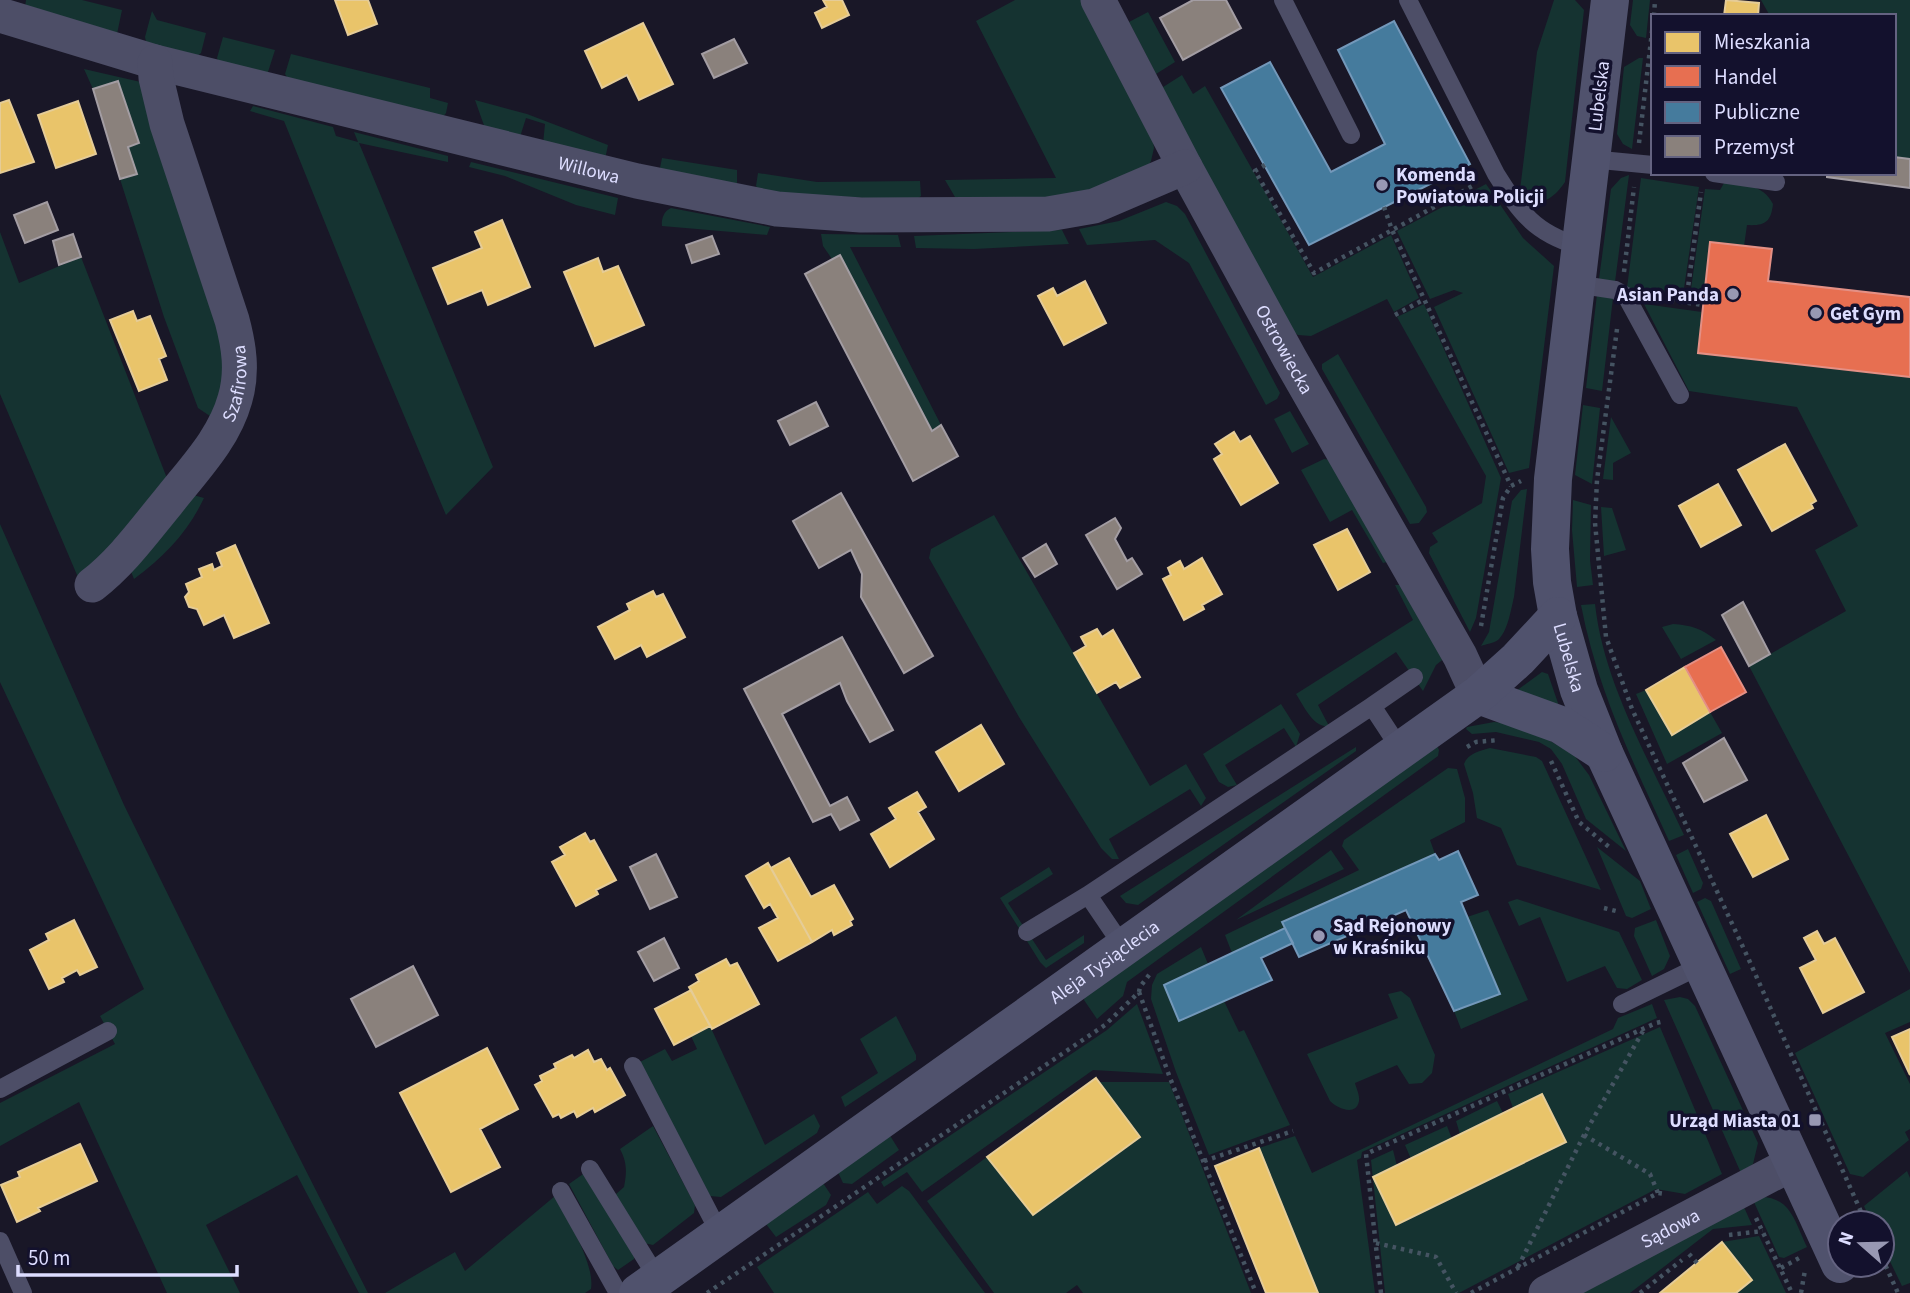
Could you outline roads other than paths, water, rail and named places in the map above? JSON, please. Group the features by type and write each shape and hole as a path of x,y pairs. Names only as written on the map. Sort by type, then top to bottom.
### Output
{"street":[{"name":"Ostrowiecka","path":"1098,0 1185,167 1290,359 1460,656 1478,695"},
{"name":"Lubelska","path":"1610,0 1555,461 1550,550 1558,615 1573,671 1604,753 1793,1163 1826,1253"},
{"name":"Willowa","path":"0,15 155,62 625,178 777,209 861,215 1048,214 1094,206 1185,167"},
{"name":"Szafirowa","path":"92,585 125,555 214,445 233,407 240,379 238,342 167,124 155,62"},
{"name":"Aleja Tysiąclecia","path":"648,1286 720,1234 1138,959 1401,750 1478,695 1518,659 1558,615"},
{"path":"1478,695 1561,725 1604,753"},
{"name":"Sądowa","path":"1546,1293 1793,1163"}],"lane":[{"path":"1283,0 1351,135"},
{"path":"1408,0 1496,174 1510,196 1535,225 1556,239 1580,246"},
{"path":"1590,159 1645,164"},
{"path":"1708,180 1776,182"},
{"path":"1575,284 1622,292 1631,302 1680,395"},
{"path":"1027,932 1088,895 1414,677"},
{"path":"1372,706 1401,750"},
{"path":"1088,895 1138,959"},
{"path":"1622,1004 1702,965"},
{"path":"0,1089 108,1031"},
{"path":"633,1066 720,1234"},
{"path":"590,1169 648,1286"},
{"path":"561,1191 618,1293"},
{"path":"0,1241 23,1293"}],"place":[{"name":"Komenda Powiatowa Policji","path":"1382,185"},
{"name":"Asian Panda","path":"1733,294"},
{"name":"Get Gym","path":"1816,313"},
{"name":"Sąd Rejonowy w Kraśniku","path":"1319,936"},
{"name":"Urząd Miasta 01","path":"1815,1120"}]}
